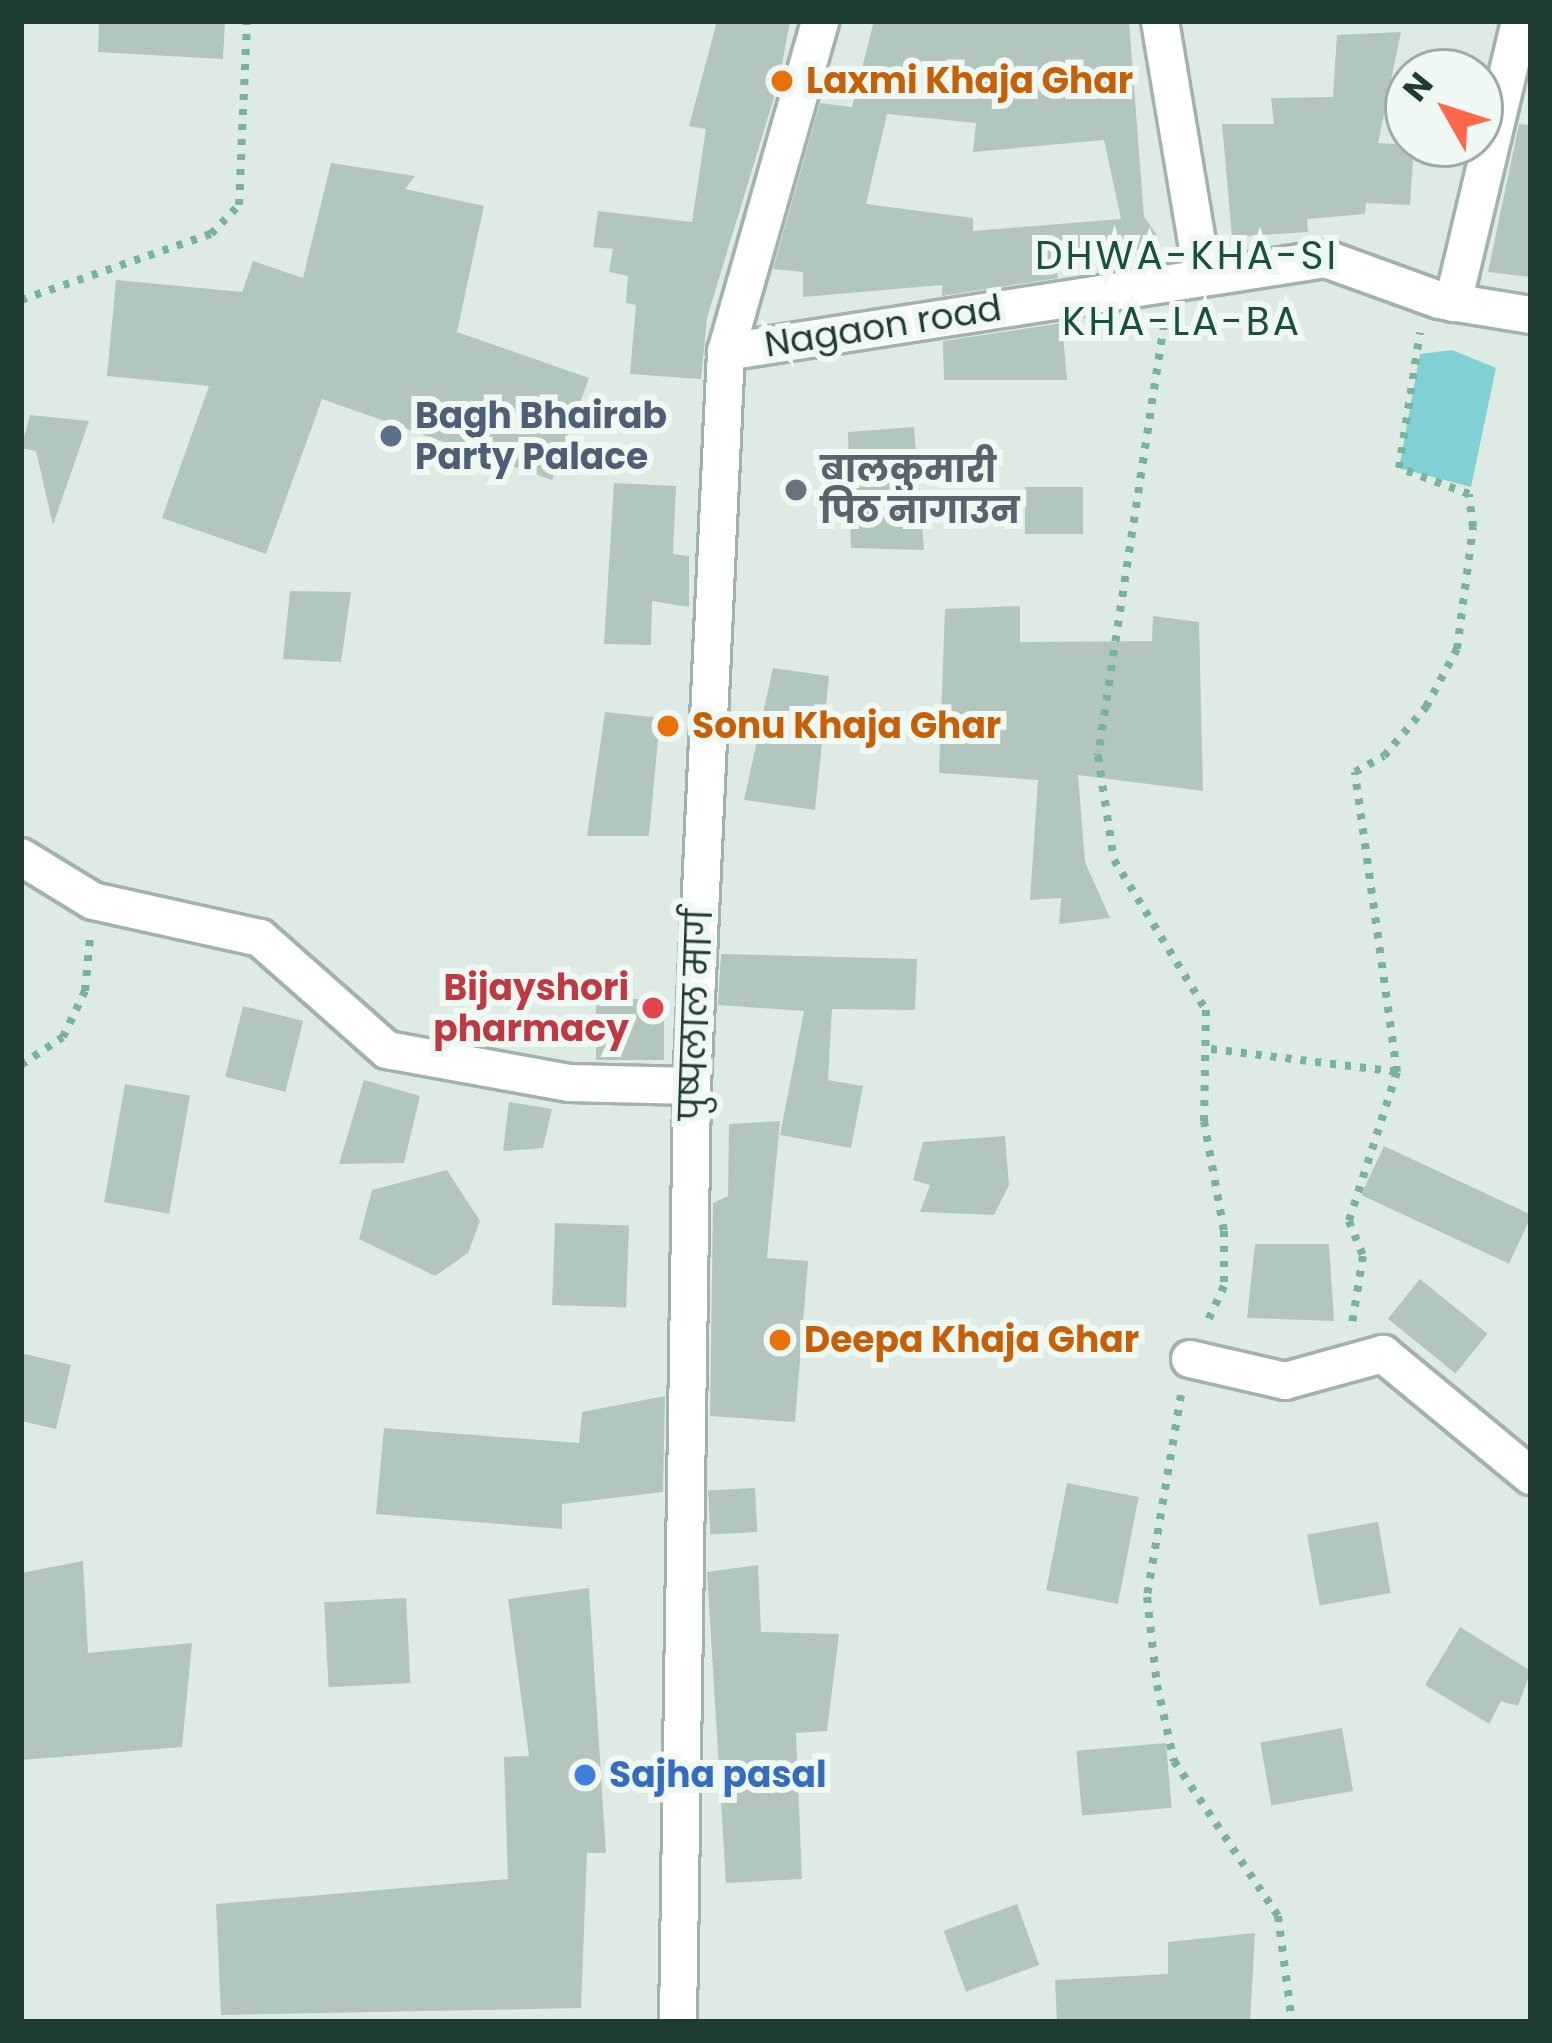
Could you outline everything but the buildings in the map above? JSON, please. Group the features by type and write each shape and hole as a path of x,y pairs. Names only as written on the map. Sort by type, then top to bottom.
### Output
{"street":[{"name":"पुष्पलाल मार्ग","path":"678,2022 692,1086 727,352 820,21"},
{"path":"1160,21 1186,282"},
{"path":"1453,303 1520,21"},
{"name":"Nagaon road","path":"727,352 1326,259 1453,303 1531,315"},
{"path":"21,857 93,901 260,938 387,1050 569,1083 692,1086"},
{"path":"1190,1359 1285,1381 1383,1354 1531,1476"}],"path":[{"path":"21,299 212,234 239,205 247,21"},
{"path":"1186,282 1098,756 1101,815 1114,860 1206,1010 1211,1049 1204,1121 1224,1286 1190,1359 1148,1598 1157,1685 1174,1761 1278,1916 1292,2022"},
{"path":"1351,1363 1363,1256 1349,1221 1396,1072 1355,772 1384,757 1426,707 1457,649 1473,527 1469,494 1399,468 1422,338 1406,288"},
{"path":"21,1065 62,1037 85,992 93,901"},
{"path":"1211,1049 1396,1072"}],"water":[{"path":"1452,350 1496,368 1471,487 1399,468 1420,354"}],"place":[{"name":"Laxmi Khaja Ghar","path":"782,81"},
{"name":"Bagh Bhairab Party Palace","path":"391,436"},
{"name":"बालकुमारी पिठ नागाउन","path":"796,490"},
{"name":"Sonu Khaja Ghar","path":"668,726"},
{"name":"Bijayshori pharmacy","path":"653,1008"},
{"name":"Deepa Khaja Ghar","path":"780,1340"},
{"name":"Sajha pasal","path":"585,1775"}],"district":[{"name":"DHWA-KHA-SI","path":"1187,256"},
{"name":"KHA-LA-BA","path":"1182,322"}]}
